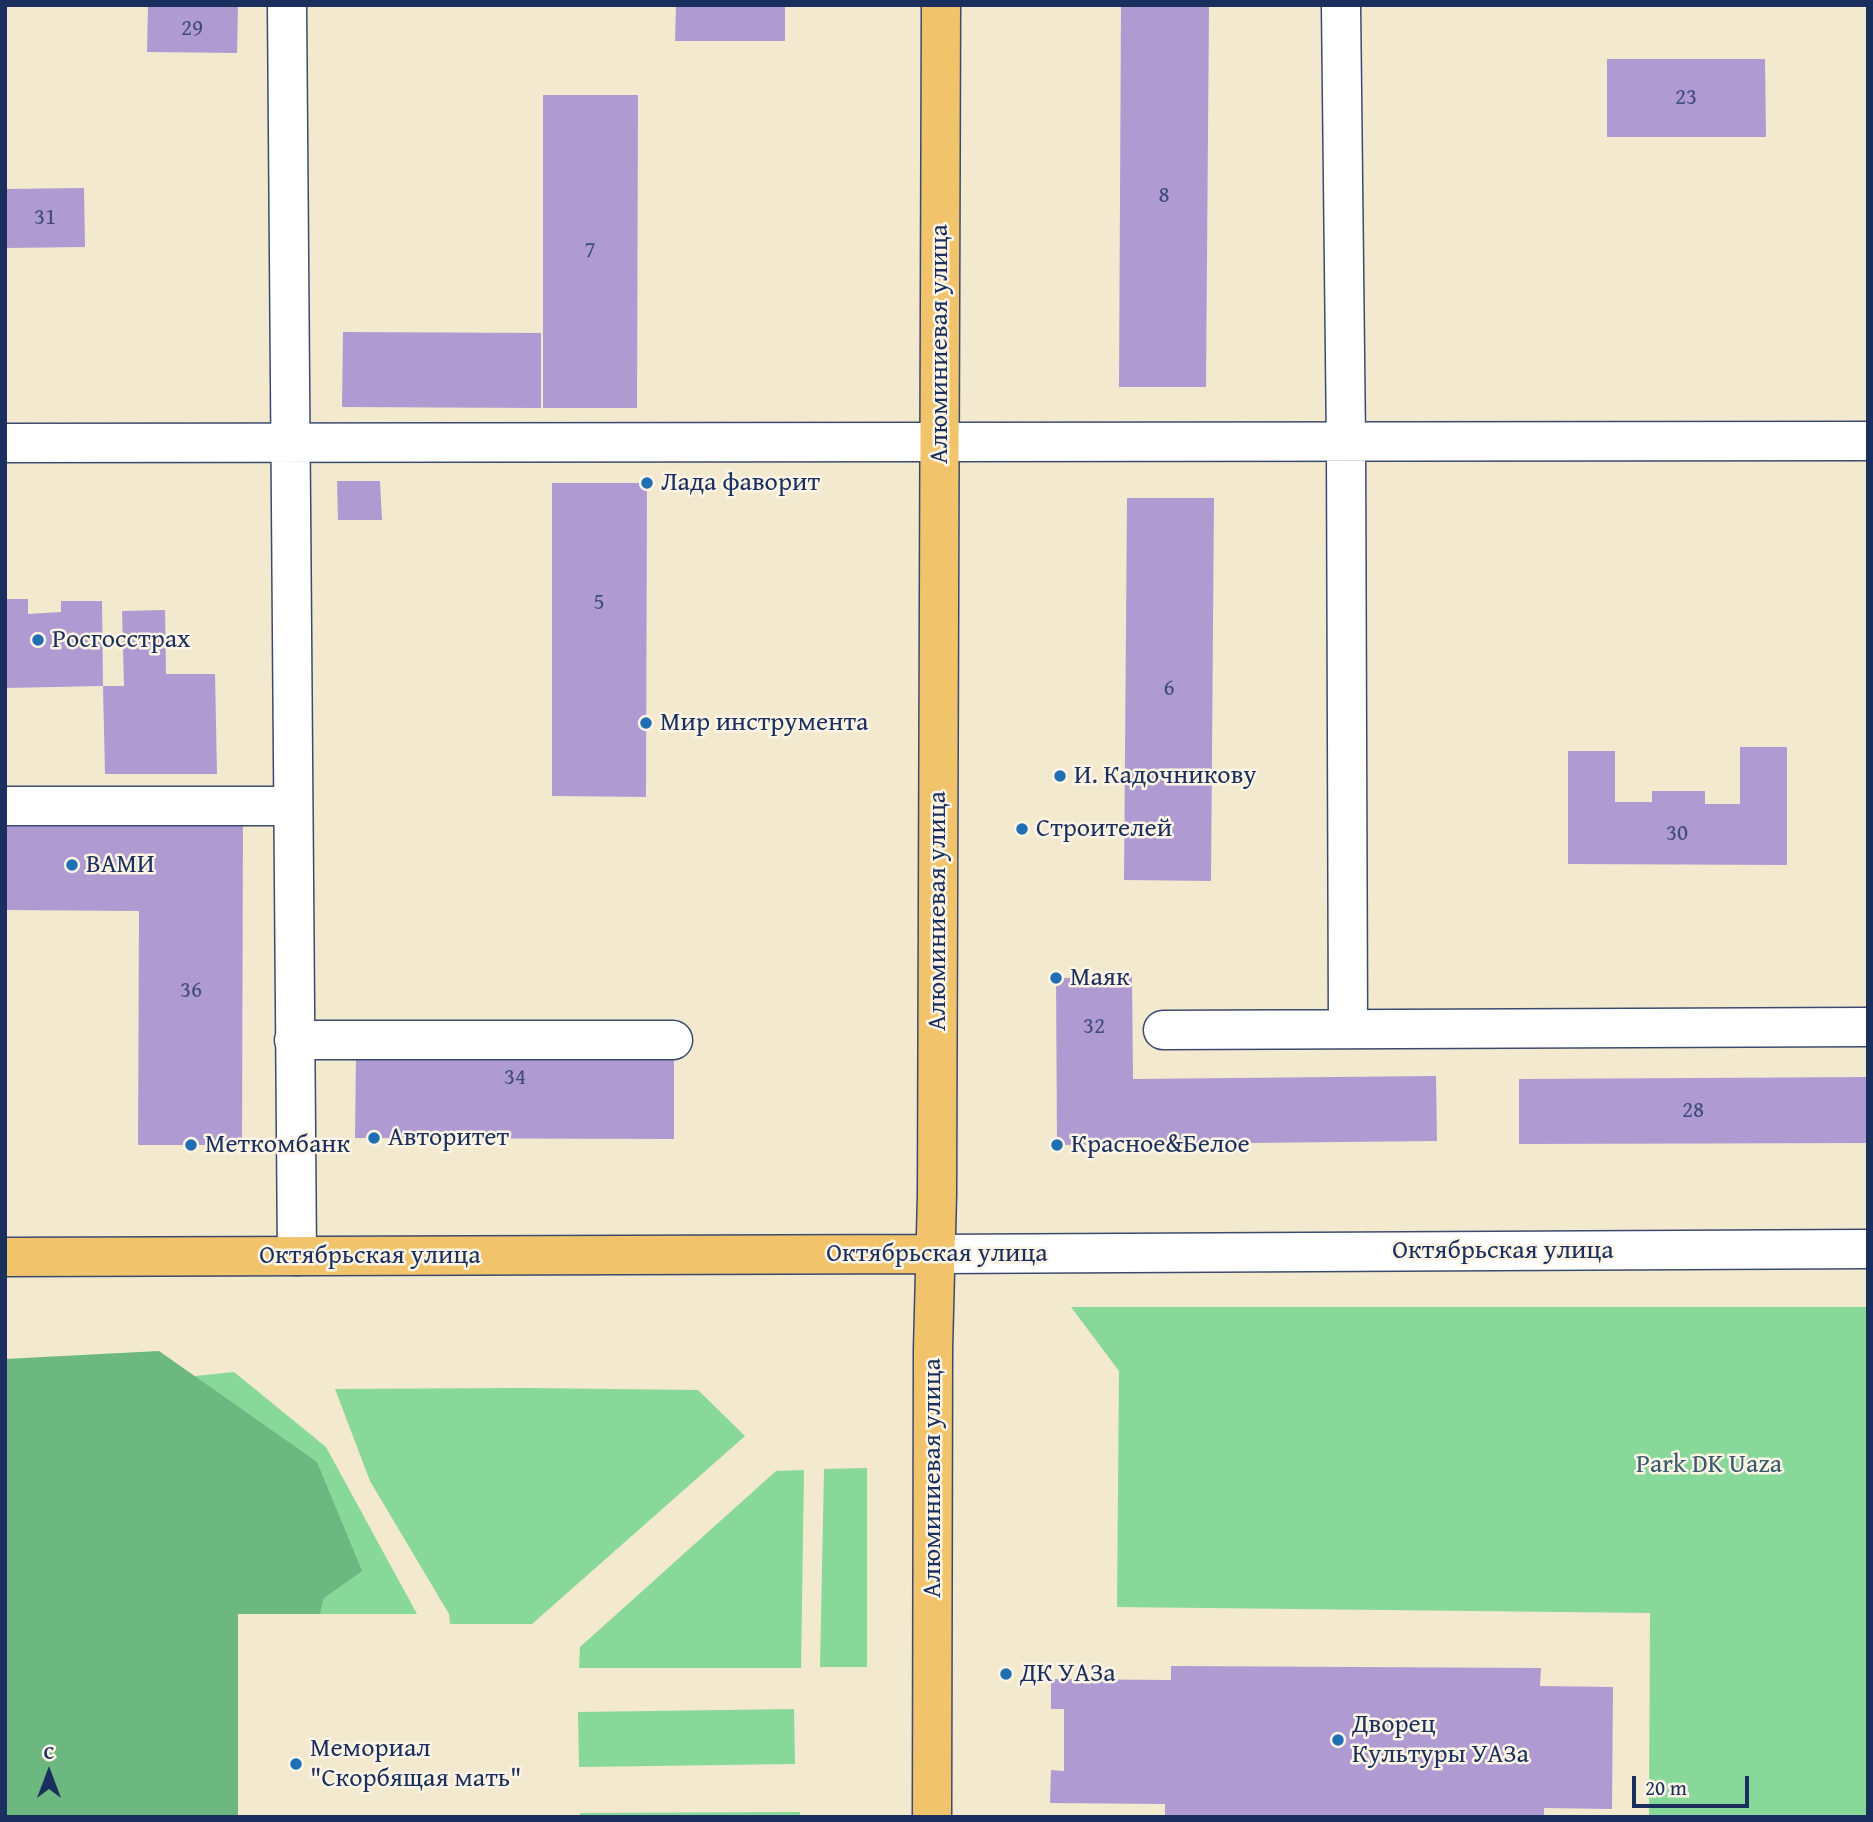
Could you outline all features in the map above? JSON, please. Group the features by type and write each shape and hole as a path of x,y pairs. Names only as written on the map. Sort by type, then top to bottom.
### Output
{"main road":[{"name":"Алюминиевая улица","path":"932,1817 933,1349 937,1254 941,5"},
{"name":"Октябрьская улица","path":"5,1257 937,1254"}],"street":[{"path":"288,5 297,1256"},
{"path":"1341,5 1348,1029"},
{"path":"5,443 1868,441"},
{"path":"5,806 293,806"},
{"path":"1163,1030 1868,1027"},
{"path":"295,1040 673,1040"},
{"name":"Октябрьская улица","path":"937,1254 1868,1249"}],"green space":[{"name":"Park DK Uaza","path":"1071,1307 1868,1307 1868,1817 1649,1817 1650,1613 1117,1607 1119,1371"},
{"path":"159,1351 317,1462 362,1571 324,1598 320,1614 238,1614 238,1817 5,1817 5,1359"},
{"path":"234,1372 326,1447 417,1614 320,1614 324,1598 195,1376"},
{"path":"335,1389 698,1390 745,1436 532,1624 450,1624 449,1614 370,1481"},
{"path":"867,1468 867,1667 820,1667 824,1469"},
{"path":"804,1470 801,1668 579,1668 580,1647 776,1471"},
{"path":"794,1709 795,1764 579,1767 578,1712"},
{"path":"800,1812 800,1817 580,1817 580,1813"}],"building":[{"path":"148,5 238,5 237,53 147,52"},
{"path":"676,5 785,5 785,41 675,41"},
{"path":"1121,5 1209,5 1206,387 1119,387"},
{"path":"1607,59 1765,59 1766,137 1607,137"},
{"path":"543,95 638,95 637,408 543,408"},
{"path":"84,188 85,247 5,248 5,189"},
{"path":"343,332 541,333 541,408 342,407"},
{"path":"337,481 380,481 382,520 338,520"},
{"path":"552,483 647,483 646,797 552,796"},
{"path":"1127,498 1214,498 1211,881 1124,880"},
{"path":"5,599 28,599 28,614 61,612 61,601 102,601 103,686 5,688"},
{"path":"165,610 166,674 215,674 217,774 105,774 103,686 124,686 122,611"},
{"path":"1740,747 1787,747 1787,865 1568,864 1568,751 1615,751 1615,802 1652,802 1652,791 1705,791 1705,804 1740,804"},
{"path":"5,820 243,820 242,1145 138,1145 139,911 5,910"},
{"path":"1132,977 1133,1079 1436,1076 1437,1141 1057,1145 1056,978"},
{"path":"356,1055 674,1056 674,1139 355,1138"},
{"path":"1868,1077 1868,1143 1519,1144 1519,1079"},
{"name":"Дворец Культуры УАЗа","path":"1171,1666 1541,1668 1540,1686 1613,1687 1612,1809 1544,1808 1544,1817 1165,1817 1165,1804 1050,1803 1051,1770 1064,1771 1064,1709 1051,1709 1051,1679 1171,1680"}],"place":[{"name":"Лада фаворит","path":"647,483"},
{"name":"Росгосстрах","path":"38,640"},
{"name":"Мир инструмента","path":"646,723"},
{"name":"И. Кадочникову","path":"1060,776"},
{"name":"Строителей","path":"1022,829"},
{"name":"ВАМИ","path":"72,865"},
{"name":"Маяк","path":"1056,978"},
{"name":"Авторитет","path":"374,1138"},
{"name":"Меткомбанк","path":"191,1145"},
{"name":"Красное&Белое","path":"1057,1145"},
{"name":"ДК УАЗа","path":"1006,1674"},
{"name":"Дворец Культуры УАЗа","path":"1338,1740"},
{"name":"Мемориал \"Скорбящая мать\"","path":"296,1764"}]}
